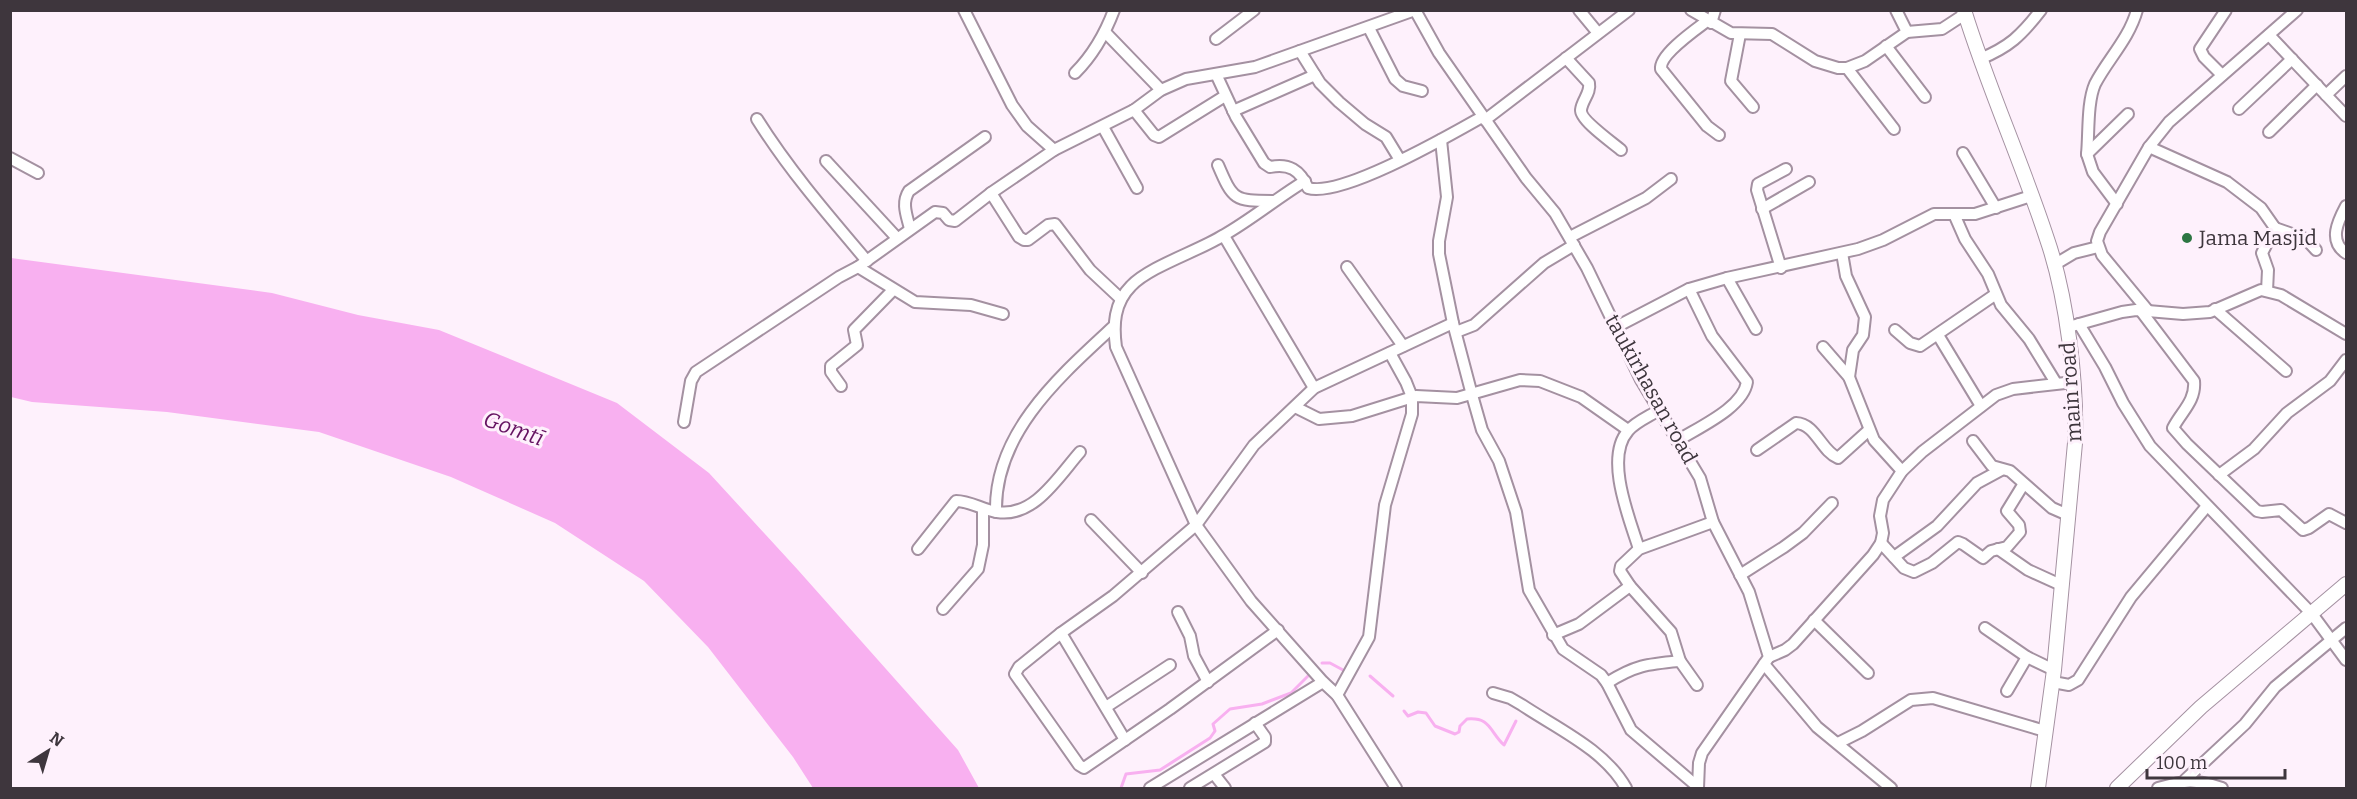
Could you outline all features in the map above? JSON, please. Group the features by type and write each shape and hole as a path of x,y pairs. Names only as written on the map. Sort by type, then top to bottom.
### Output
{"main road":[{"name":"main road","path":"1964,12 2031,196 2073,326 2075,443 2053,676 2038,789"},
{"path":"2117,789 2201,707 2346,584"}],"street":[{"path":"964,10 1012,105 1027,126 1054,150"},
{"path":"1216,39 1254,10"},
{"path":"684,422 691,381 696,372 839,277 863,264 938,211 949,220 955,221 1054,150 1103,127 1134,110 1161,90 1186,79 1255,67 1415,10"},
{"name":"taukirhasan road","path":"1415,10 1439,53 1572,241 1641,380 1700,478 1713,522 1749,592 1766,661"},
{"path":"1579,10 1599,33"},
{"path":"1216,74 1233,111 1264,163 1270,167 1284,164 1289,166 1305,180 1308,188 1332,187 1400,160 1484,119 1629,10"},
{"path":"1691,10 1731,33 1772,34 1815,61 1838,68 1847,68 1865,61 1906,32 1942,29 1964,12"},
{"path":"1715,10 1709,22 1665,56 1660,65 1707,126 1719,135"},
{"path":"1896,10 1906,32"},
{"path":"1980,59 2001,50 2016,40 2041,10"},
{"path":"2116,204 2093,172 2087,154 2092,94 2096,84 2118,52 2137,10"},
{"path":"2222,75 2204,57 2200,49 2226,10"},
{"path":"2298,10 2169,122 2149,147 2100,232 2097,242 2098,247 2193,381 2194,389 2190,403 2174,425 2174,431 2257,511 2281,510 2303,530 2329,514 2346,523"},
{"path":"1075,73 1087,61 1115,13"},
{"path":"1369,28 1395,79 1403,86 1422,91"},
{"path":"1105,32 1161,90"},
{"path":"1740,34 1731,81 1753,107"},
{"path":"2269,35 2346,116"},
{"path":"1886,46 1925,97"},
{"path":"1300,51 1315,75 1339,102 1365,124 1386,137 1400,160"},
{"path":"1566,58 1589,83 1590,88 1581,108 1583,117 1621,150"},
{"path":"2239,110 2292,59"},
{"path":"1847,68 1894,129"},
{"path":"1233,111 1315,75"},
{"path":"2326,95 2346,76"},
{"path":"2269,132 2317,85"},
{"path":"1134,110 1158,137 1225,96"},
{"path":"2087,154 2128,114"},
{"path":"757,119 777,151 863,264 893,290 915,302 971,305 1004,314"},
{"path":"1103,127 1137,188"},
{"path":"910,229 904,206 905,197 909,191 985,137"},
{"path":"1441,140 1447,196 1439,254 1454,327 1482,430 1499,461 1516,512 1529,590 1563,649 1601,675 1607,683 1631,729 1698,788"},
{"path":"2149,147 2227,183 2261,208 2275,228 2306,239 2316,250"},
{"path":"1963,153 1996,208"},
{"path":"10,158 39,173"},
{"path":"826,162 897,238"},
{"path":"1218,165 1229,190 1234,195 1248,201 1273,201"},
{"path":"1781,268 1757,190 1758,184 1786,170"},
{"path":"1278,630 1208,682 1087,767 1082,768 1015,674 1018,667 1142,573 1196,525 1254,445 1314,388 1403,346 1454,327 1474,325 1572,241 1646,198 1671,179"},
{"path":"1305,180 1224,236 1145,276 1131,286 1121,299 1113,327 1116,347 1196,525 1232,577 1323,682 1337,695 1396,789"},
{"path":"1762,209 1809,182"},
{"path":"992,193 1019,237 1028,240 1048,225 1054,224 1090,270 1121,299"},
{"path":"1616,327 1665,299 1689,289 1727,278 1842,253 1883,240 1934,214 1975,214 2031,196"},
{"path":"2346,206 2335,230 2337,241 2346,254"},
{"path":"1954,214 1965,239 1988,274 2001,305 2029,339 2056,383"},
{"path":"2267,291 2268,270 2262,252 2275,228"},
{"path":"1224,236 1314,388"},
{"path":"2054,265 2073,253 2098,247"},
{"path":"1842,253 1846,276 1865,317 1863,335 1853,350 1850,377"},
{"path":"1347,267 1403,346"},
{"path":"1727,278 1756,329"},
{"path":"1677,441 1726,411 1746,390 1747,382 1712,336 1689,289"},
{"path":"841,386 831,372 831,366 857,345 854,330 893,290"},
{"path":"2346,334 2281,296 2267,291 2251,293 2215,309 2183,315 2122,312 2073,326 2105,367 2123,403 2150,446 2312,614 2346,660"},
{"path":"1896,330 1916,346 1920,346 1996,294"},
{"path":"2215,309 2286,371"},
{"path":"996,512 996,483 1014,437 1033,409 1070,367 1113,327"},
{"path":"1938,335 1981,406"},
{"path":"1823,347 1850,377 1869,430 1881,450 1902,471"},
{"path":"1337,695 1369,637 1382,521 1417,397 1390,353"},
{"path":"2220,475 2254,449 2287,413 2330,381 2346,360"},
{"path":"1295,406 1319,418 1352,416 1417,397 1457,398 1520,380 1540,381 1591,402 1628,430"},
{"path":"1698,788 1699,763 1702,753 1766,661 1793,644 1873,555 1881,543 1883,533 1881,507 1902,471 1922,452 1964,422 1996,395 2013,389 2074,382"},
{"path":"1639,549 1618,469 1620,447 1628,430 1659,410"},
{"path":"1756,450 1796,423 1800,423 1810,429 1832,455 1838,458 1869,430"},
{"path":"1973,441 1992,466 2010,471 2023,485 2052,508 2068,515"},
{"path":"918,549 956,501 996,512 1014,513 1023,510 1039,499 1080,452"},
{"path":"1894,557 1937,526 1977,483 2001,470"},
{"path":"1881,543 1904,568 1914,572 1932,563 1958,542 1981,559 1991,551 2007,547 2021,530 2007,511 2023,485"},
{"path":"1740,575 1790,543 1832,503"},
{"path":"1984,628 2069,685 2078,680 2132,597 2207,506"},
{"path":"943,609 978,569 983,545 983,508"},
{"path":"1091,520 1142,573"},
{"path":"1696,685 1680,661 1671,632 1630,586 1620,571 1621,566 1639,549 1713,522"},
{"path":"1998,549 2028,570 2061,585"},
{"path":"1553,635 1579,624 1630,586"},
{"path":"1178,612 1190,636 1194,656 1208,682"},
{"path":"1814,620 1868,673"},
{"path":"2158,789 2185,780 2245,724 2275,687 2346,628"},
{"path":"1061,633 1125,740"},
{"path":"2007,691 2027,657"},
{"path":"1607,683 1628,669 1654,663 1680,661"},
{"path":"1766,661 1817,727 1891,789"},
{"path":"1106,707 1170,665"},
{"path":"1150,788 1323,682"},
{"path":"1492,693 1510,698 1522,705 1596,754 1617,773 1626,789"},
{"path":"1838,743 1862,731 1911,700 1920,698 1933,698 2045,731"},
{"path":"1190,789 1265,742 1265,737 1255,723"},
{"path":"1214,774 1225,789"},
{"path":"2185,780 2222,789"}],"water":[{"name":"Gomtī","path":"11,258 272,293 358,315 439,330 617,403 709,473 958,750 979,788 813,788 793,757 708,647 644,581 555,523 451,477 319,432 167,412 32,402 11,397"}],"waterway":[{"path":"1322,663 1330,663 1343,670"},
{"path":"1121,788 1126,774 1160,770 1210,738 1215,731 1213,724 1230,709 1262,704 1291,693 1309,675"},
{"path":"1370,676 1393,696"},
{"path":"1404,711 1408,716 1418,712 1426,713 1435,726 1455,734 1459,732 1460,726 1467,719 1481,720 1489,726 1504,745 1516,721"}],"place":[{"name":"Jama Masjid","path":"2187,238"}]}
